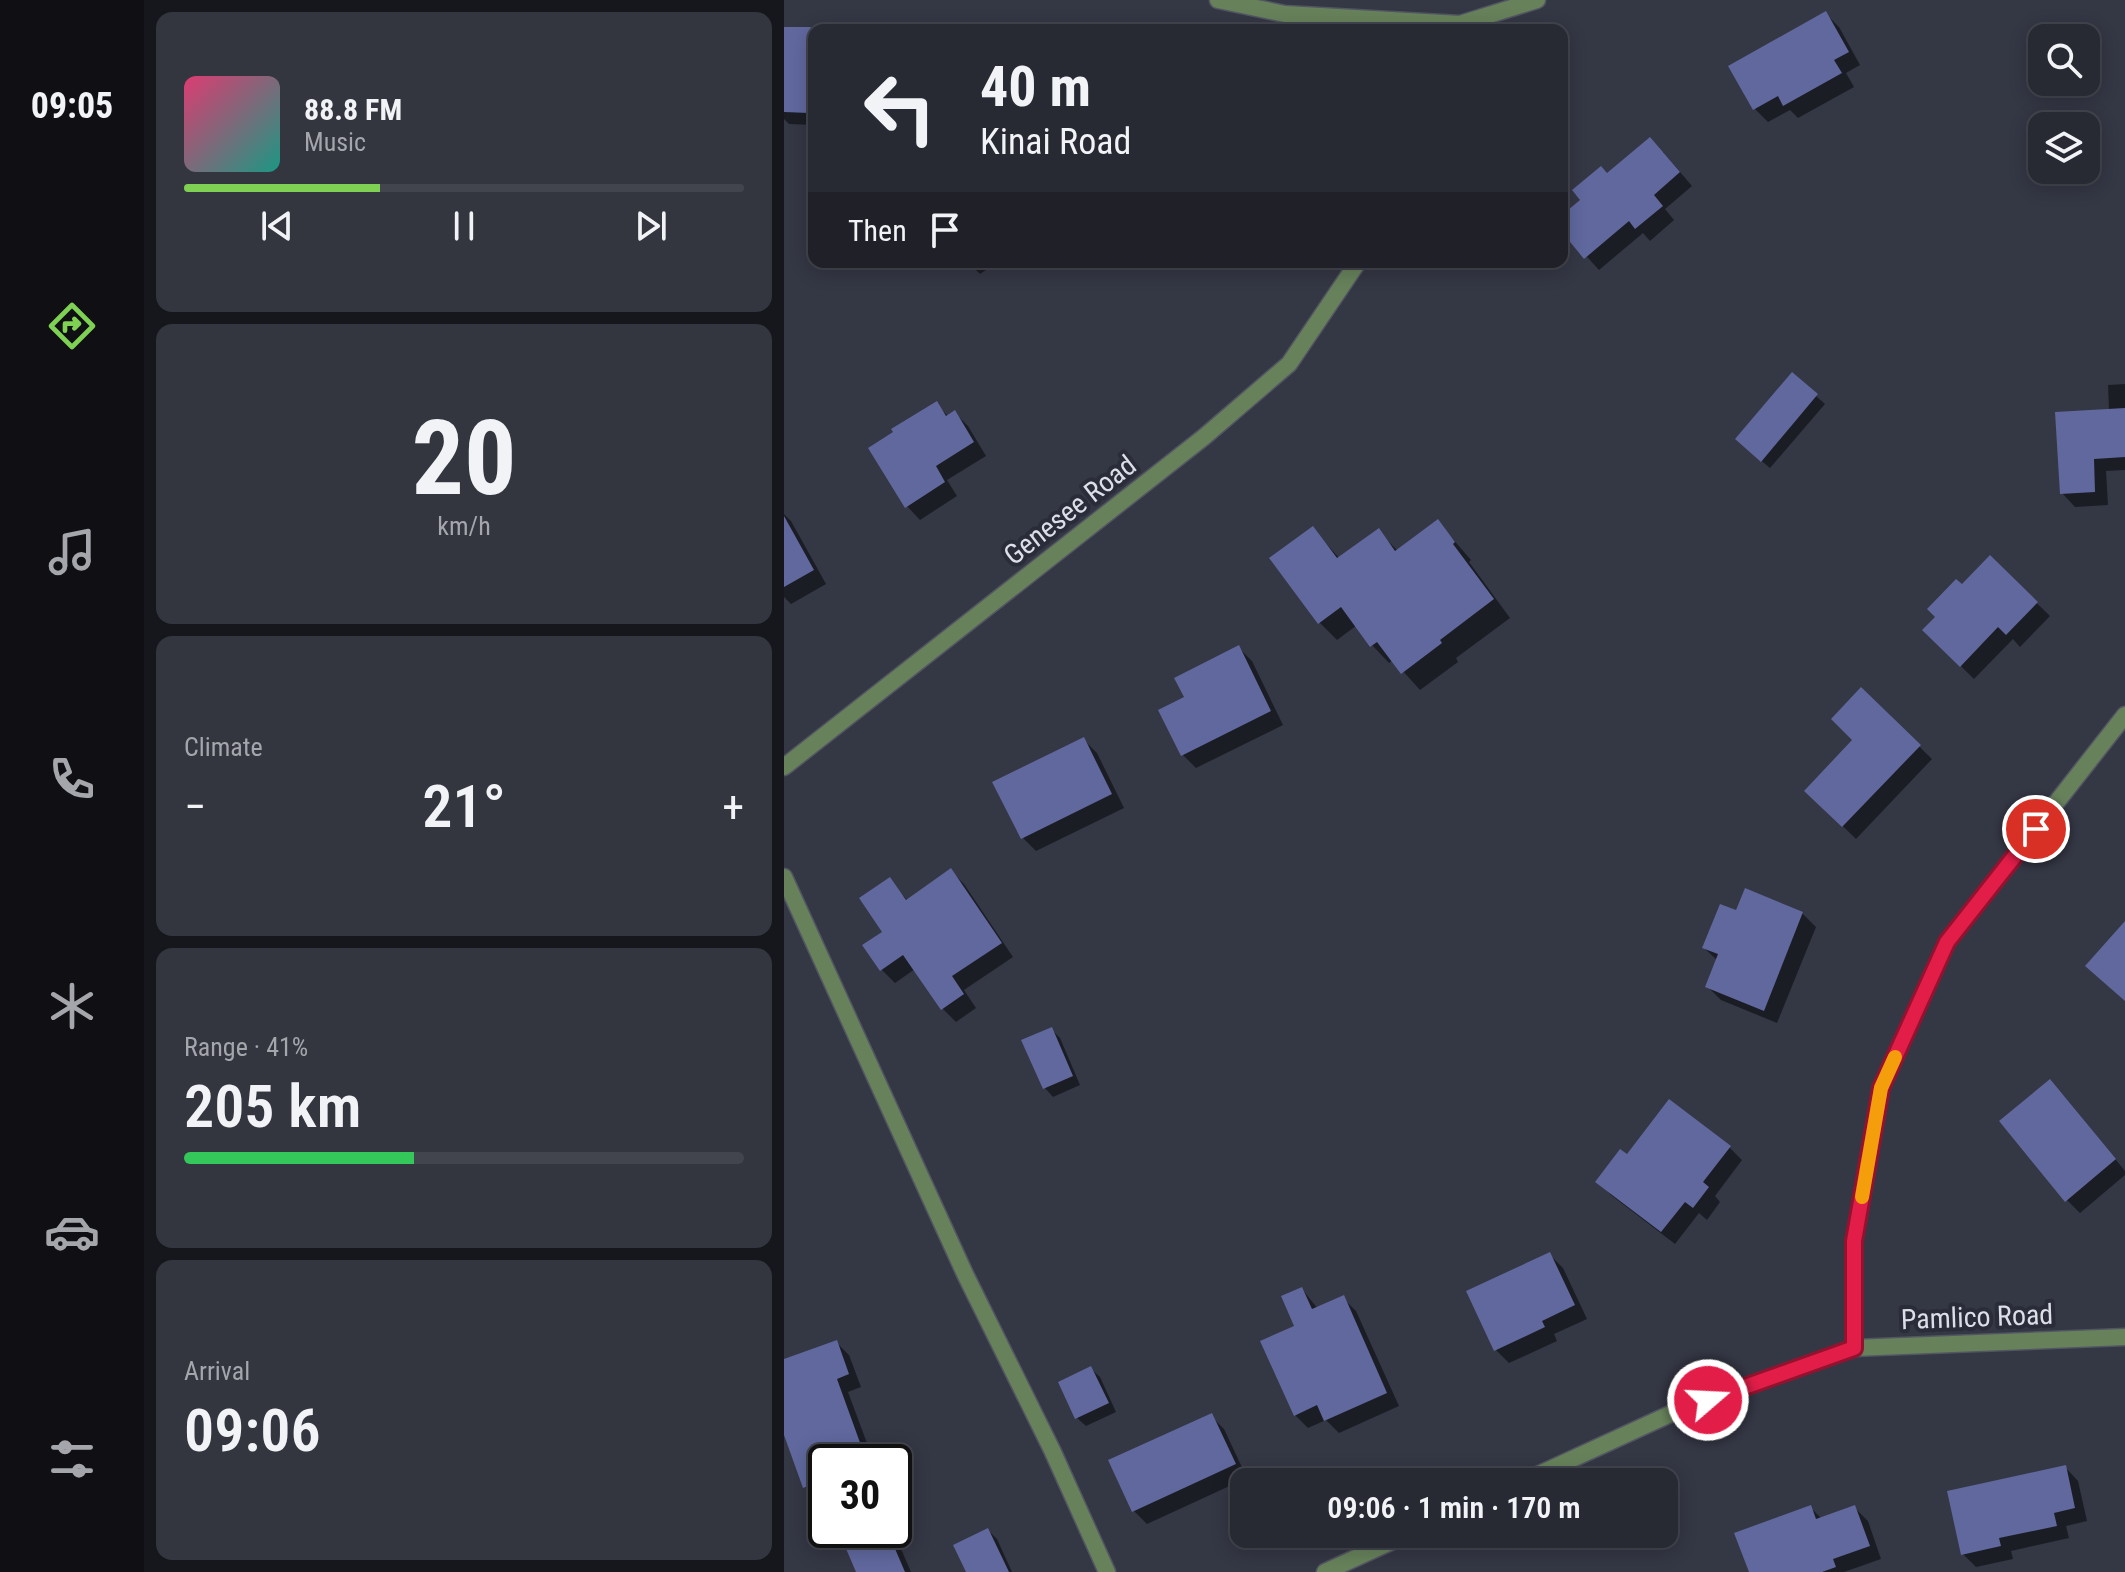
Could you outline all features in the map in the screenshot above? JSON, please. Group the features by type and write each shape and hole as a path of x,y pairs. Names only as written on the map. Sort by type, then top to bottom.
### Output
{"street":[{"path":"1218,0 1285,14 1419,24"},
{"path":"1468,24 1537,0"},
{"name":"Genesee Road","path":"784,767 1192,447 1289,364 1354,268"},
{"path":"1854,1348 1854,1241 1881,1088 1947,942 2125,715"},
{"path":"784,877 965,1274 1052,1450 1107,1572"},
{"name":"Pamlico Road","path":"1553,1468 1679,1410 1854,1348 2125,1337"},
{"path":"1325,1572 1377,1548"}],"building":[{"path":"1826,11 1849,52 1834,60 1842,73 1783,106 1778,96 1753,110 1728,66"},
{"path":"784,27 808,27 808,113 784,112"},
{"path":"1650,137 1680,172 1654,195 1663,206 1635,229 1629,221 1584,259 1568,239 1568,210 1580,200 1572,190 1601,166 1607,173"},
{"path":"1792,372 1818,394 1761,462 1735,439"},
{"path":"937,401 946,416 955,410 974,442 936,466 945,482 905,508 868,448 893,432 891,429"},
{"path":"2125,408 2125,457 2094,459 2095,492 2060,494 2055,412"},
{"path":"784,516 814,570 784,587"},
{"path":"1438,519 1494,599 1401,674 1377,642 1370,647 1341,607 1318,624 1269,558 1313,526 1337,558 1379,528 1395,551"},
{"path":"1990,555 2038,602 2006,635 1998,627 1960,667 1922,630 1935,617 1927,609 1956,579 1962,584"},
{"path":"1239,645 1271,711 1181,756 1158,710 1184,697 1174,678"},
{"path":"1861,687 1921,745 1842,827 1804,791 1852,740 1831,719"},
{"path":"1084,737 1112,794 1021,839 992,782"},
{"path":"951,868 1002,943 952,976 964,994 941,1010 903,955 880,971 862,945 882,932 859,898 890,877 906,900"},
{"path":"1745,888 1803,912 1764,1011 1705,987 1718,954 1702,948 1720,904 1736,910"},
{"path":"2125,921 2125,1001 2085,966"},
{"path":"1052,1027 1073,1076 1043,1089 1021,1040"},
{"path":"2050,1079 2116,1159 2065,1202 1999,1121"},
{"path":"1669,1099 1731,1146 1703,1182 1709,1187 1693,1208 1685,1202 1661,1232 1595,1182 1620,1149 1627,1154"},
{"path":"1550,1252 1575,1305 1542,1321 1545,1327 1494,1351 1466,1291"},
{"path":"1302,1287 1312,1309 1344,1295 1387,1393 1324,1421 1317,1405 1294,1416 1260,1341 1294,1326 1281,1296"},
{"path":"837,1340 849,1374 837,1379 860,1444 808,1444 808,1486 803,1488 784,1435 784,1359"},
{"path":"1091,1366 1109,1403 1075,1419 1058,1382"},
{"path":"1212,1413 1236,1464 1132,1512 1108,1460"},
{"path":"2066,1465 2075,1508 2054,1513 2057,1526 1999,1538 2001,1546 1961,1555 1947,1491"},
{"path":"1811,1505 1816,1519 1855,1505 1870,1546 1833,1559 1836,1567 1822,1572 1749,1572 1734,1533"},
{"path":"988,1528 1009,1572 966,1572 953,1545"},
{"path":"846,1548 895,1548 905,1572 856,1572"}],"slow traffic":[{"path":"1862,1197 1881,1088 1895,1057"}],"route":[{"path":"1708,1400 1854,1348 1854,1241 1881,1088 1947,942 2036,829"}]}
